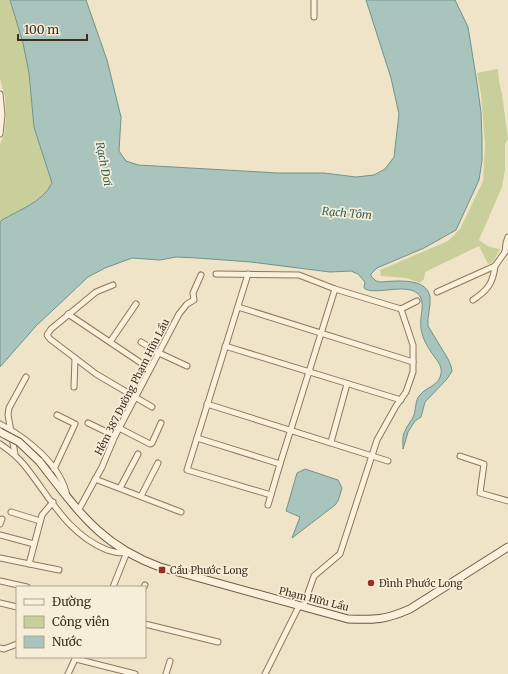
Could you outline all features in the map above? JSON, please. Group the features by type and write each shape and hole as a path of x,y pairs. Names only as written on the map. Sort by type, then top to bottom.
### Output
{"main road":[{"name":"Phạm Hữu Lầu","path":"0,432 19,442 39,461 78,511 101,534 127,552 160,567 348,619 376,620 395,616 417,605 508,547"}],"street":[{"path":"314,0 314,17"},
{"path":"0,94 2,116 0,134"},
{"path":"437,292 495,266 507,253 506,243 508,237"},
{"path":"473,300 482,294 489,286 493,278 495,266"},
{"path":"216,274 299,275 335,289 401,309 417,301"},
{"path":"248,274 187,470 271,495"},
{"name":"Hẻm 387 Đường Phạm Hữu Lầu","path":"78,511 102,467 119,428 179,314 187,304 194,300 193,293 201,275"},
{"path":"113,285 96,292 51,329 48,335 50,339 96,374 152,407"},
{"path":"268,505 335,289"},
{"path":"110,342 136,304"},
{"path":"238,307 413,362"},
{"path":"265,674 301,606 314,576 340,554 377,440 409,384 413,372 413,345 401,309"},
{"path":"68,314 150,369"},
{"path":"141,342 159,353 187,366"},
{"path":"226,346 401,400"},
{"path":"74,387 75,358"},
{"path":"14,454 8,416 9,408 26,377"},
{"path":"331,442 347,384"},
{"path":"207,404 388,460"},
{"path":"54,469 75,424 57,415"},
{"path":"88,423 115,436"},
{"path":"119,428 150,444 152,443 162,423"},
{"name":"Phạm Hữu Lầu","path":"0,424 31,444 54,469 64,484 67,497"},
{"path":"196,438 280,464"},
{"name":"Phạm Hữu Lầu","path":"0,444 14,454 53,502 66,521 78,532 94,544 113,552 127,552"},
{"path":"120,488 138,454"},
{"path":"460,456 484,464 480,493 508,501"},
{"path":"140,496 158,463"},
{"path":"95,479 181,512"},
{"path":"29,564 40,521 46,510 53,502"},
{"path":"11,512 40,521"},
{"path":"0,524 2,519"},
{"path":"0,535 34,544"},
{"path":"113,586 127,552"},
{"path":"0,558 59,570"},
{"path":"0,581 22,586"},
{"path":"0,603 16,607"},
{"path":"146,624 218,642"},
{"path":"0,648 4,649 16,644"},
{"path":"68,674 76,658 135,674"},
{"path":"166,674 170,661"}],"green space":[{"path":"0,0 10,0 23,43 29,73 34,127 52,183 48,190 37,200 0,222 0,144 4,135 6,118 5,97 0,79"},
{"path":"498,69 508,139 505,144 505,170 502,187 479,240 484,244 500,249 493,262 488,264 479,246 425,272 424,279 420,283 406,278 381,276 380,270 448,241 460,229 483,181 485,144 481,94 477,73"}],"water":[{"path":"10,0 86,0 107,60 121,117 119,151 126,161 138,165 278,173 324,173 356,177 374,175 385,169 394,157 399,114 391,78 366,0 455,0 468,27 481,112 482,161 479,180 456,230 424,248 377,268 371,274 376,281 402,281 417,283 428,291 430,301 428,326 448,359 452,371 447,379 425,402 421,417 415,421 408,432 403,449 403,435 414,415 418,397 438,381 441,374 441,367 422,334 422,300 417,293 411,290 368,290 364,288 365,282 358,274 351,271 330,272 251,262 197,258 176,257 160,260 132,258 105,268 88,277 36,326 0,367 0,222 37,200 48,190 52,183 34,127 29,73 23,43"},
{"path":"305,469 338,480 342,488 338,501 335,505 292,538 300,517 286,511 297,473"}],"place":[{"name":"Cầu Phước Long","path":"162,570"},
{"name":"Đình Phước Long","path":"371,583"}],"water label":[{"name":"Rạch Dơi","path":"104,164"},
{"name":"Rạch Tôm","path":"347,213"}]}
